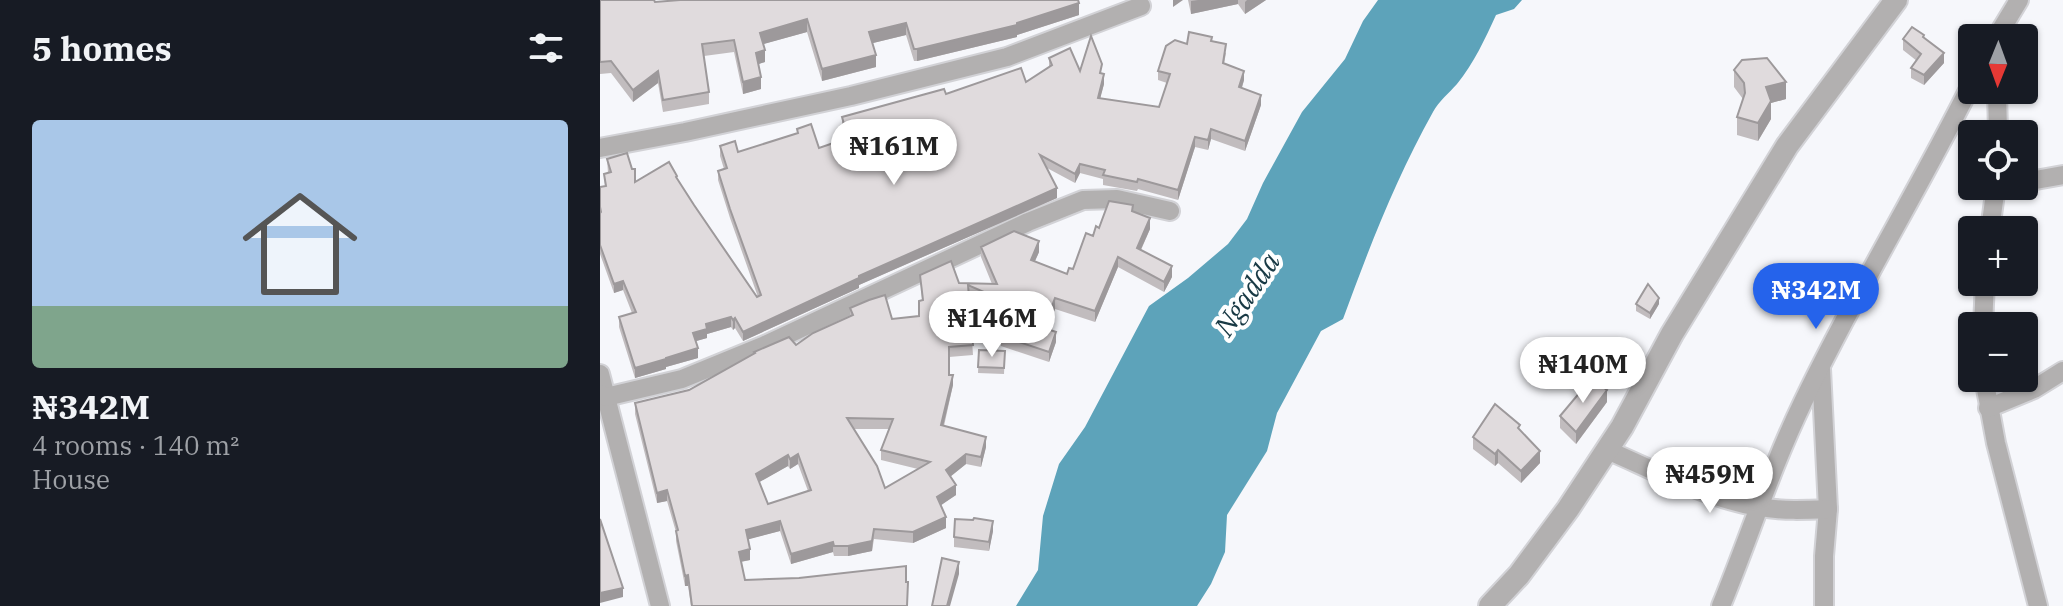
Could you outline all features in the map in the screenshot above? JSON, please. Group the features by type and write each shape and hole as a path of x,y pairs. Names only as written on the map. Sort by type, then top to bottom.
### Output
{"street":[{"path":"1492,605 1519,575 1568,509 1622,427 1672,334 1787,146 1896,0"},
{"path":"2005,24 2019,0"},
{"path":"600,148 851,96 1007,57 1141,6"},
{"path":"1721,606 1758,507 1803,402 1860,287 1932,163 1962,104"},
{"path":"2038,179 2063,175"},
{"path":"603,396 682,379 765,345 1083,200 1117,199 1170,211"},
{"path":"1821,368 1828,509 1824,606"},
{"path":"1988,408 2034,389 2063,371"},
{"path":"600,374 656,605"},
{"path":"1986,392 2038,606"},
{"path":"1607,450 1696,490 1758,507 1792,511 1828,509"}],"water":[{"name":"Ngadda","path":"1378,0 1522,0 1514,9 1496,15 1469,68 1435,108 1384,214 1343,319 1321,331 1277,413 1267,451 1227,515 1225,552 1211,584 1197,606 1016,606 1038,570 1043,516 1059,464 1085,427 1149,306 1228,244 1247,219 1302,112 1345,59 1363,21"}],"building":[{"path":"600,0 1078,0 1079,3 1017,25 917,49 914,49 906,23 869,32 876,55 822,69 807,19 760,33 765,50 756,53 761,77 743,82 734,40 702,44 709,92 663,100 658,71 633,90 611,61 600,62"},
{"path":"1912,27 1944,53 1924,75 1911,68 1921,54 1903,39"},
{"path":"1189,32 1226,44 1223,63 1244,71 1239,87 1261,95 1245,141 1211,129 1208,140 1195,137 1178,190 1138,179 1137,182 1103,175 1105,170 1080,164 1075,174 1040,155 1057,188 859,276 743,332 735,318 733,320 731,317 706,324 707,329 693,333 698,348 635,368 619,317 636,312 623,281 614,284 600,245 600,187 606,186 604,174 611,172 607,159 627,153 632,169 635,169 635,182 669,162 694,205 757,297 761,295 718,171 727,168 720,146 735,141 738,152 798,133 797,129 811,124 819,148 848,138 842,117 944,89 946,94 1021,68 1026,82 1052,65 1049,58 1070,48 1080,71 1091,36 1102,64 1100,73 1104,74 1098,98 1159,107 1170,74 1158,71 1166,46 1175,40 1187,44"},
{"path":"1767,58 1786,82 1766,87 1771,101 1758,123 1737,117 1745,93 1744,83 1734,70 1742,60"},
{"path":"1109,201 1133,205 1132,211 1150,218 1137,248 1172,266 1164,282 1118,257 1095,311 1055,298 1044,328 1056,332 1049,352 1001,336 1014,305 968,285 973,345 949,347 949,375 953,375 941,425 986,437 981,457 966,454 946,470 956,485 937,497 946,517 913,532 874,529 872,541 848,546 834,546 833,542 791,554 780,521 746,530 750,549 739,552 745,580 799,578 906,566 907,606 692,606 688,575 685,576 678,530 667,490 657,493 635,403 689,390 754,352 789,337 796,345 813,333 853,315 850,308 885,295 892,319 919,316 919,301 923,300 920,275 951,261 959,283 997,284 981,247 1014,231 1039,241 1031,260 1067,274 1069,268 1073,269 1086,233 1093,236 1096,226 1099,228","holes":["847,418 893,419 881,450 930,462 885,488 877,466","798,454 811,490 768,504 756,474 788,455 790,459"]},
{"path":"1648,284 1659,298 1650,313 1636,304"},
{"path":"979,350 1005,351 1004,368 978,367"},
{"path":"1591,379 1607,390 1576,432 1560,416"},
{"path":"1495,404 1520,425 1518,428 1540,451 1521,471 1498,450 1495,454 1473,437"},
{"path":"600,519 623,588 600,593"},
{"path":"955,519 993,521 989,542 954,537"},
{"path":"942,558 959,562 947,606 932,606"}]}
